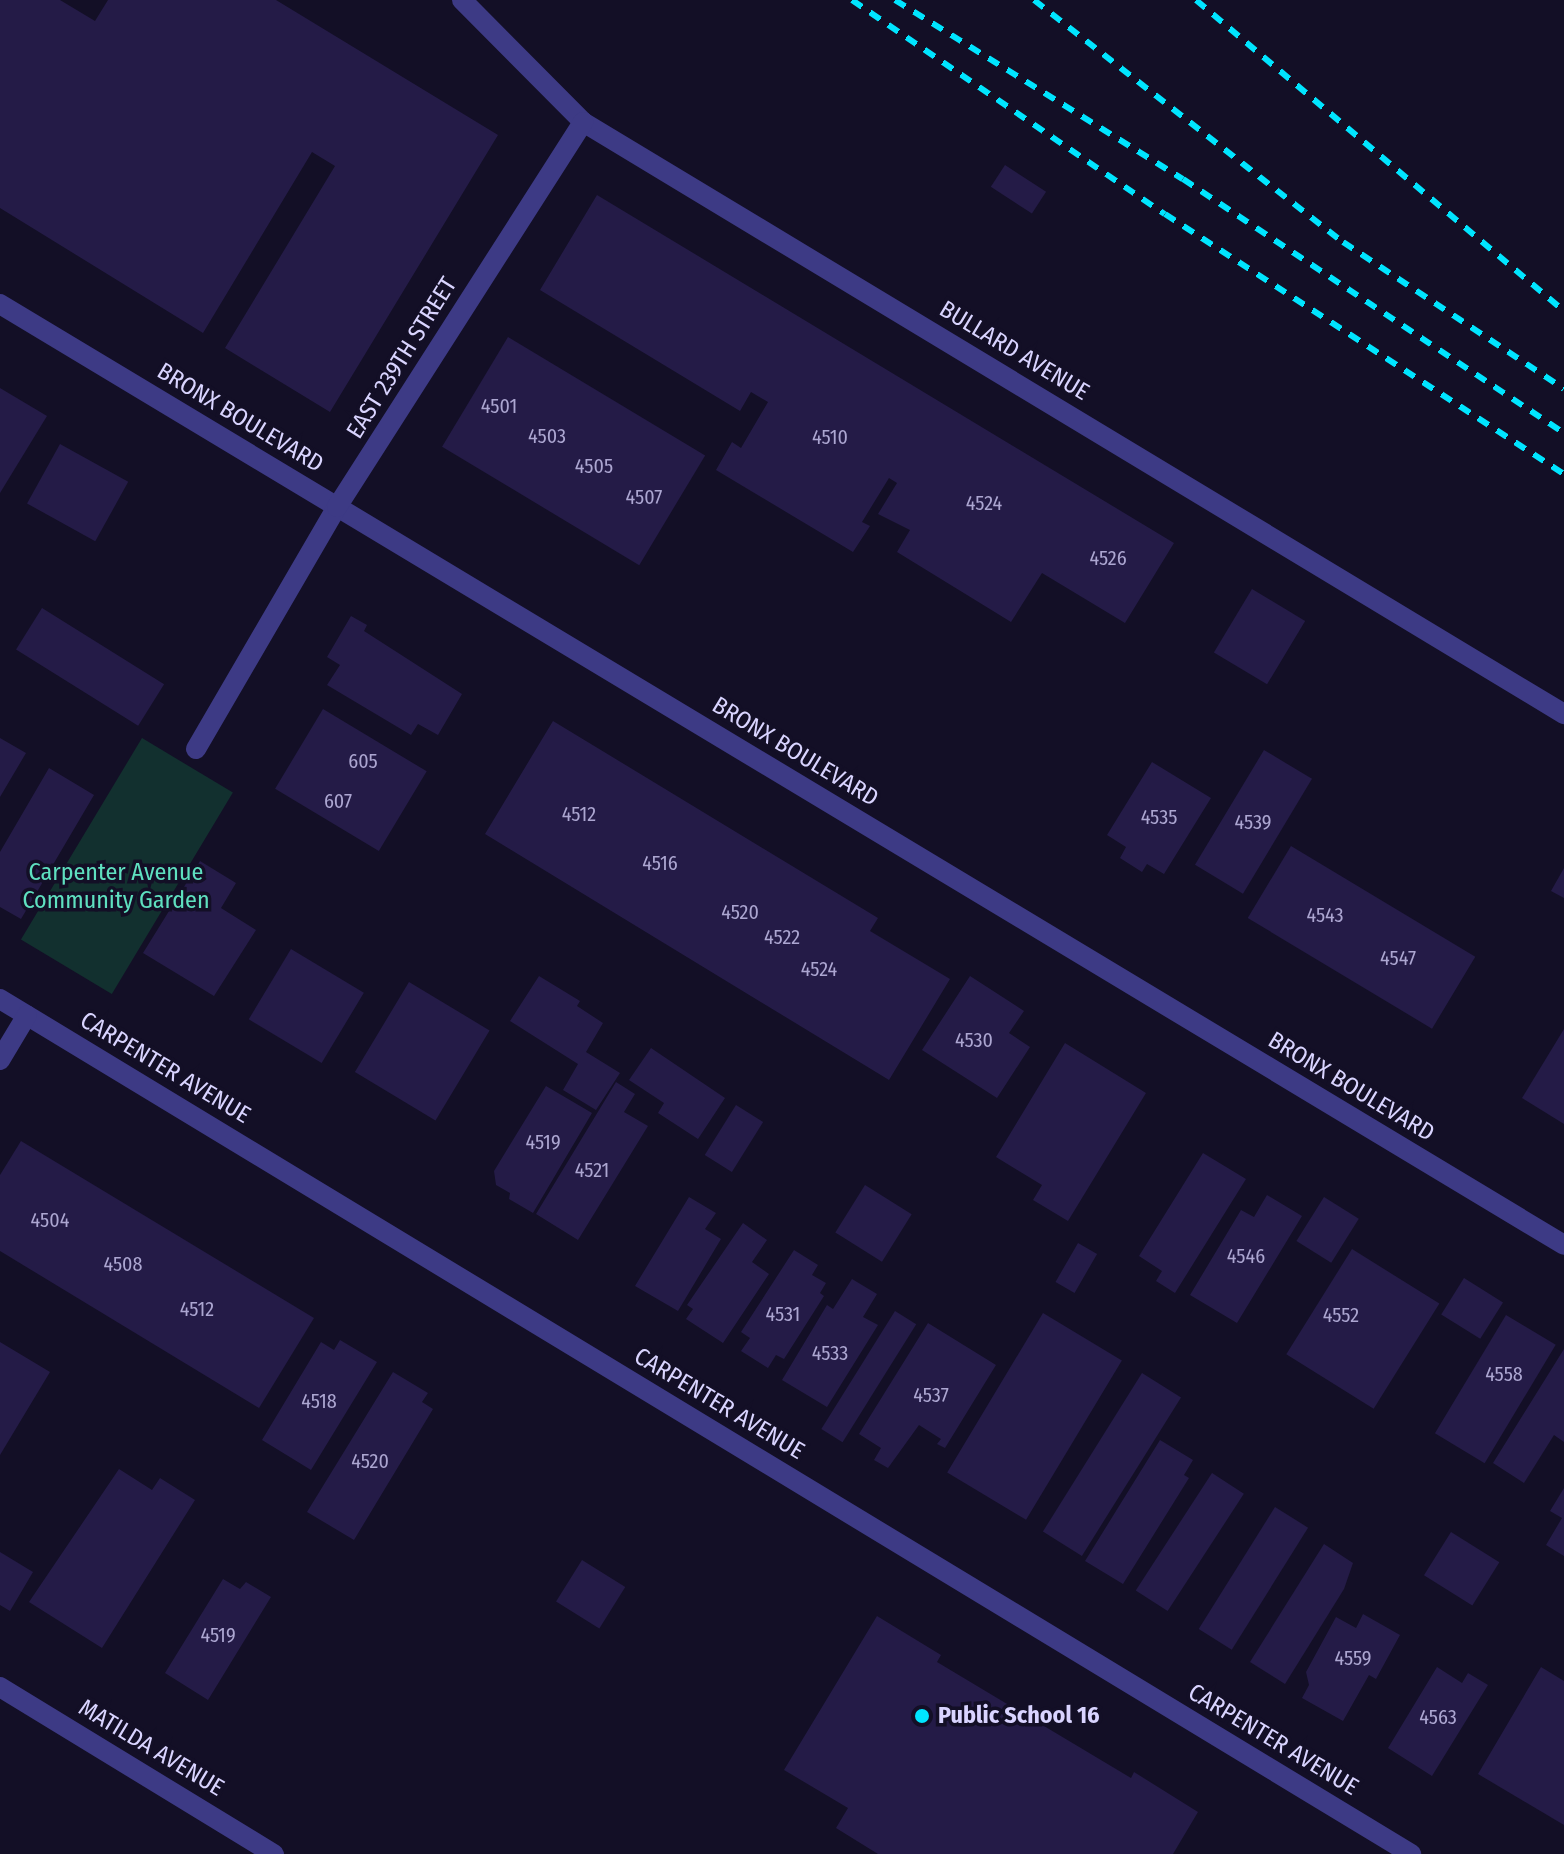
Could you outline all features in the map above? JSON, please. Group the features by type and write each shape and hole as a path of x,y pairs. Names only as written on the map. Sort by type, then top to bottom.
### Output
{"street":[{"name":"BULLARD AVENUE","path":"462,0 583,122 1564,714"},
{"name":"EAST 239TH STREET","path":"196,749 337,507 583,122"},
{"name":"BRONX BOULEVARD","path":"0,304 1564,1245"},
{"name":"CARPENTER AVENUE","path":"0,999 1411,1854"},
{"path":"0,1060 27,1015"},
{"name":"MATILDA AVENUE","path":"0,1687 274,1854"}],"green space":[{"name":"Carpenter Avenue Community Garden","path":"142,738 233,793 112,994 21,939"}],"building":[{"path":"0,0 60,0 95,21 108,0 276,0 498,135 330,412 225,348 335,166 312,152 203,333 0,208"},
{"path":"1005,165 1046,192 1032,213 991,187"},
{"path":"597,195 1174,543 1125,623 1042,573 1011,622 897,552 910,530 878,514 897,483 889,478 862,522 870,526 853,552 716,470 732,442 741,448 768,402 751,392 740,411 540,290"},
{"path":"508,337 705,455 639,565 442,447"},
{"path":"0,388 47,416 0,493"},
{"path":"60,444 128,482 95,541 27,503"},
{"path":"1252,589 1305,621 1267,684 1214,652"},
{"path":"42,608 164,684 138,726 16,650"},
{"path":"351,616 367,625 364,631 462,694 438,735 418,724 411,735 327,685 340,665 327,657"},
{"path":"323,709 427,771 379,851 275,789"},
{"path":"553,721 878,918 870,931 950,979 889,1080 485,834"},
{"path":"0,738 26,753 0,797"},
{"path":"1264,750 1312,779 1243,894 1195,865"},
{"path":"1152,762 1211,798 1164,874 1147,864 1142,872 1120,858 1126,847 1107,835"},
{"path":"49,768 94,795 21,919 0,907 0,852"},
{"path":"1291,846 1475,957 1432,1029 1248,918"},
{"path":"200,861 236,883 221,908 256,930 214,996 143,953"},
{"path":"1564,868 1564,898 1551,891"},
{"path":"291,949 364,993 322,1063 249,1019"},
{"path":"539,976 580,1001 577,1006 603,1023 586,1052 620,1073 596,1110 563,1090 578,1064 510,1021"},
{"path":"970,976 1024,1011 1009,1033 1030,1047 997,1098 922,1050"},
{"path":"409,982 490,1030 435,1120 355,1072"},
{"path":"1564,1029 1564,1124 1522,1098"},
{"path":"1065,1043 1146,1093 1068,1221 1033,1200 1042,1185 996,1157"},
{"path":"651,1048 725,1098 698,1139 658,1113 664,1103 629,1080"},
{"path":"616,1082 635,1094 624,1112 648,1126 578,1240 536,1214"},
{"path":"546,1086 592,1113 533,1213 509,1199 510,1193 496,1185 494,1171"},
{"path":"736,1105 763,1122 732,1172 705,1155"},
{"path":"21,1141 314,1318 259,1408 0,1251 0,1175"},
{"path":"1203,1153 1246,1179 1175,1293 1156,1281 1162,1271 1139,1256"},
{"path":"865,1185 912,1214 882,1262 835,1232"},
{"path":"1267,1195 1302,1216 1237,1323 1190,1295 1241,1210 1254,1217"},
{"path":"689,1197 716,1213 705,1229 721,1239 678,1311 635,1286"},
{"path":"1324,1197 1359,1219 1331,1263 1296,1241"},
{"path":"743,1223 767,1240 752,1262 769,1274 723,1343 686,1319 693,1309 687,1305"},
{"path":"1078,1243 1097,1254 1075,1293 1056,1282"},
{"path":"1352,1249 1439,1304 1374,1409 1286,1354"},
{"path":"794,1250 818,1265 812,1275 826,1283 820,1293 824,1296 784,1359 776,1355 768,1368 741,1351 750,1338 741,1332"},
{"path":"1464,1278 1503,1302 1480,1339 1441,1314"},
{"path":"852,1279 877,1294 863,1317 878,1325 827,1407 782,1380 827,1305 833,1309"},
{"path":"895,1311 916,1324 843,1442 821,1429"},
{"path":"1043,1313 1122,1360 1026,1520 947,1472"},
{"path":"1506,1315 1556,1345 1485,1463 1435,1433"},
{"path":"928,1323 996,1365 945,1448 937,1444 941,1439 919,1425 888,1468 874,1460 881,1448 859,1434"},
{"path":"340,1340 377,1362 311,1470 262,1440 321,1342 334,1350"},
{"path":"0,1342 50,1372 0,1455"},
{"path":"1564,1349 1564,1442 1554,1435 1524,1483 1493,1463"},
{"path":"393,1372 428,1393 422,1402 433,1409 354,1540 307,1512"},
{"path":"1142,1373 1181,1397 1082,1556 1043,1532"},
{"path":"1160,1440 1193,1460 1184,1475 1189,1478 1123,1584 1085,1561"},
{"path":"119,1469 152,1490 160,1478 195,1500 102,1648 29,1602"},
{"path":"1212,1473 1244,1494 1168,1611 1136,1590"},
{"path":"1564,1488 1564,1556 1546,1545 1562,1518 1550,1511"},
{"path":"1275,1507 1308,1528 1232,1650 1199,1629"},
{"path":"1451,1532 1499,1562 1472,1605 1424,1575"},
{"path":"1324,1544 1353,1563 1344,1589 1285,1684 1250,1662"},
{"path":"0,1552 33,1572 10,1611 0,1605"},
{"path":"582,1560 625,1587 599,1629 556,1602"},
{"path":"223,1579 240,1589 246,1582 271,1597 208,1700 165,1673"},
{"path":"1363,1614 1400,1635 1376,1679 1369,1675 1343,1721 1302,1698 1309,1685 1306,1672 1336,1617 1356,1628"},
{"name":"Public School 16","path":"877,1616 941,1655 937,1662 1131,1778 1134,1772 1198,1812 1173,1854 878,1854 836,1828 848,1808 784,1770"},
{"path":"1437,1667 1462,1683 1468,1673 1488,1685 1432,1776 1388,1748"},
{"path":"1541,1667 1564,1681 1564,1825 1478,1774"}],"railway":[{"path":"852,0 1165,214 1564,474"},
{"path":"895,0 1183,179 1564,433"},
{"path":"1034,0 1343,242 1564,389"},
{"path":"1196,0 1564,311"}],"place":[{"name":"Public School 16","path":"922,1716"}]}
